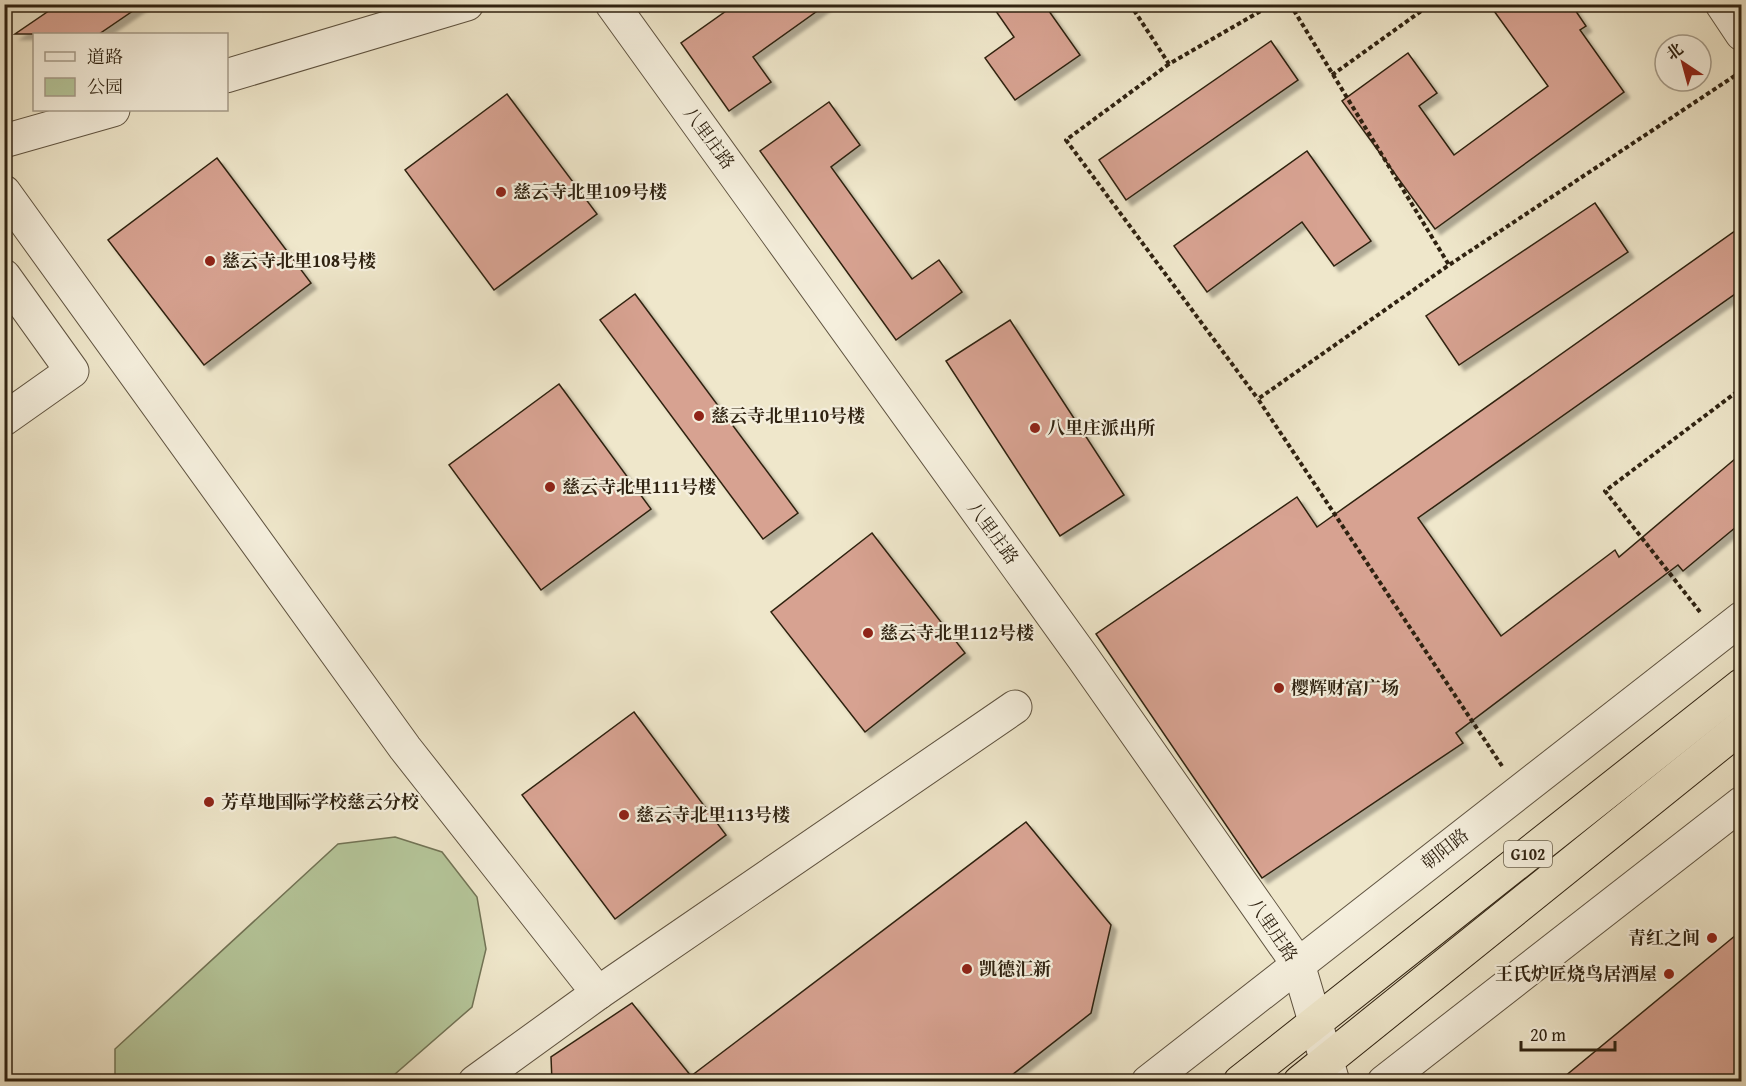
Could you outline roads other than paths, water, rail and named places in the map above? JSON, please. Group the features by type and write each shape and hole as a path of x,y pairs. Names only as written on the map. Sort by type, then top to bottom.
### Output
{"highway":[{"name":"G102","path":"1240,1082 1742,685"},
{"name":"G102","path":"1299,1082 1330,1071 1742,726"}],"street":[{"path":"228,75 467,4"},
{"name":"八里庄路","path":"612,4 1084,659 1298,964 1330,1071"},
{"path":"1722,4 1742,34"},
{"path":"4,141 109,111"},
{"path":"4,192 405,748 598,993"},
{"path":"4,276 72,371 4,419"},
{"name":"朝阳路","path":"1148,1082 1730,627"},
{"path":"475,1082 598,993 1015,707"},
{"path":"1384,1082 1742,803"}],"place":[{"name":"慈云寺北里109号楼","path":"501,192"},
{"name":"慈云寺北里108号楼","path":"210,261"},
{"name":"慈云寺北里110号楼","path":"699,416"},
{"name":"八里庄派出所","path":"1035,428"},
{"name":"慈云寺北里111号楼","path":"550,487"},
{"name":"慈云寺北里112号楼","path":"868,633"},
{"name":"樱辉财富广场","path":"1279,688"},
{"name":"芳草地国际学校慈云分校","path":"209,802"},
{"name":"慈云寺北里113号楼","path":"624,815"},
{"name":"青红之间","path":"1712,938"},
{"name":"凯德汇新","path":"967,969"},
{"name":"王氏炉匠烧鸟居酒屋","path":"1669,974"}]}
